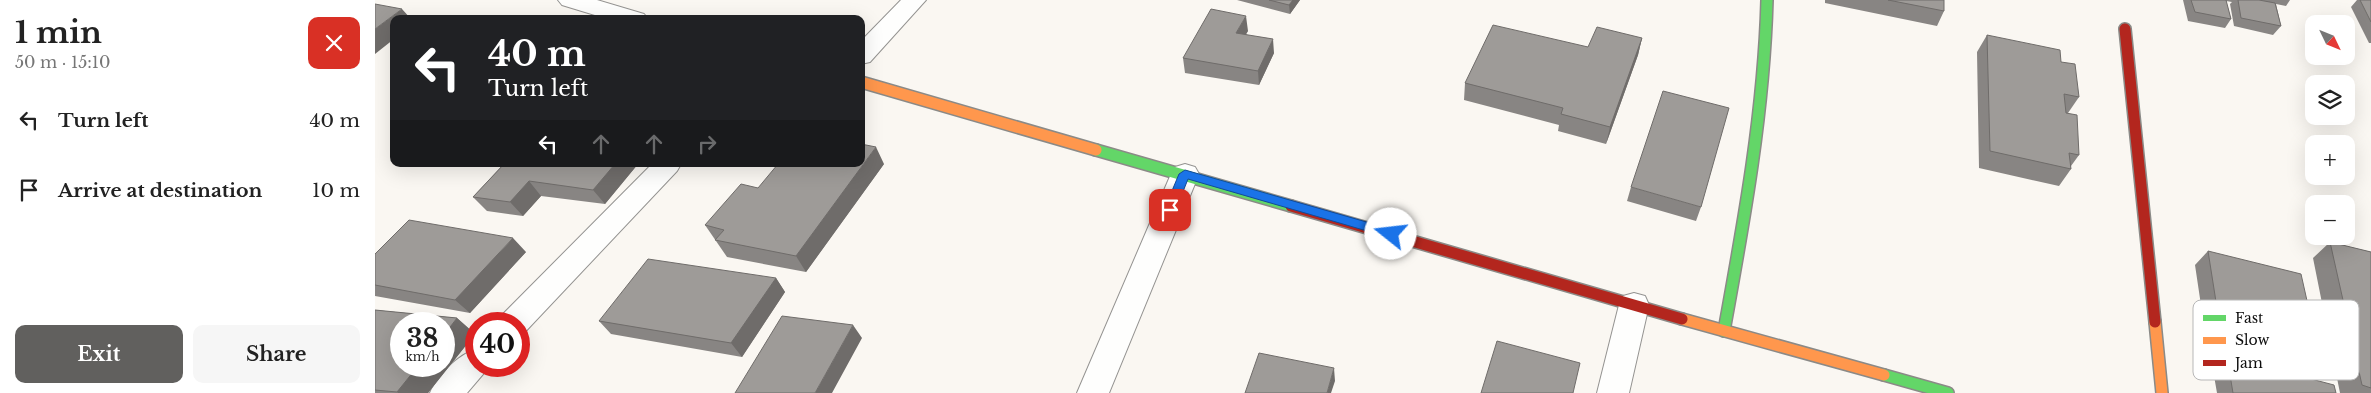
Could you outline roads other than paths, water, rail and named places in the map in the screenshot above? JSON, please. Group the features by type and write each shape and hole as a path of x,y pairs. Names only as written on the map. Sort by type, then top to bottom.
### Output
{"street":[{"path":"570,0 623,15"},
{"path":"865,52 914,0"},
{"path":"1724,331 1764,98 1768,35 1767,0"},
{"path":"2125,29 2162,393"},
{"path":"865,83 1724,331 1948,393"},
{"path":"525,312 665,167"},
{"path":"1093,393 1185,174"},
{"path":"1613,393 1634,305"},
{"path":"446,393 465,373"}]}
